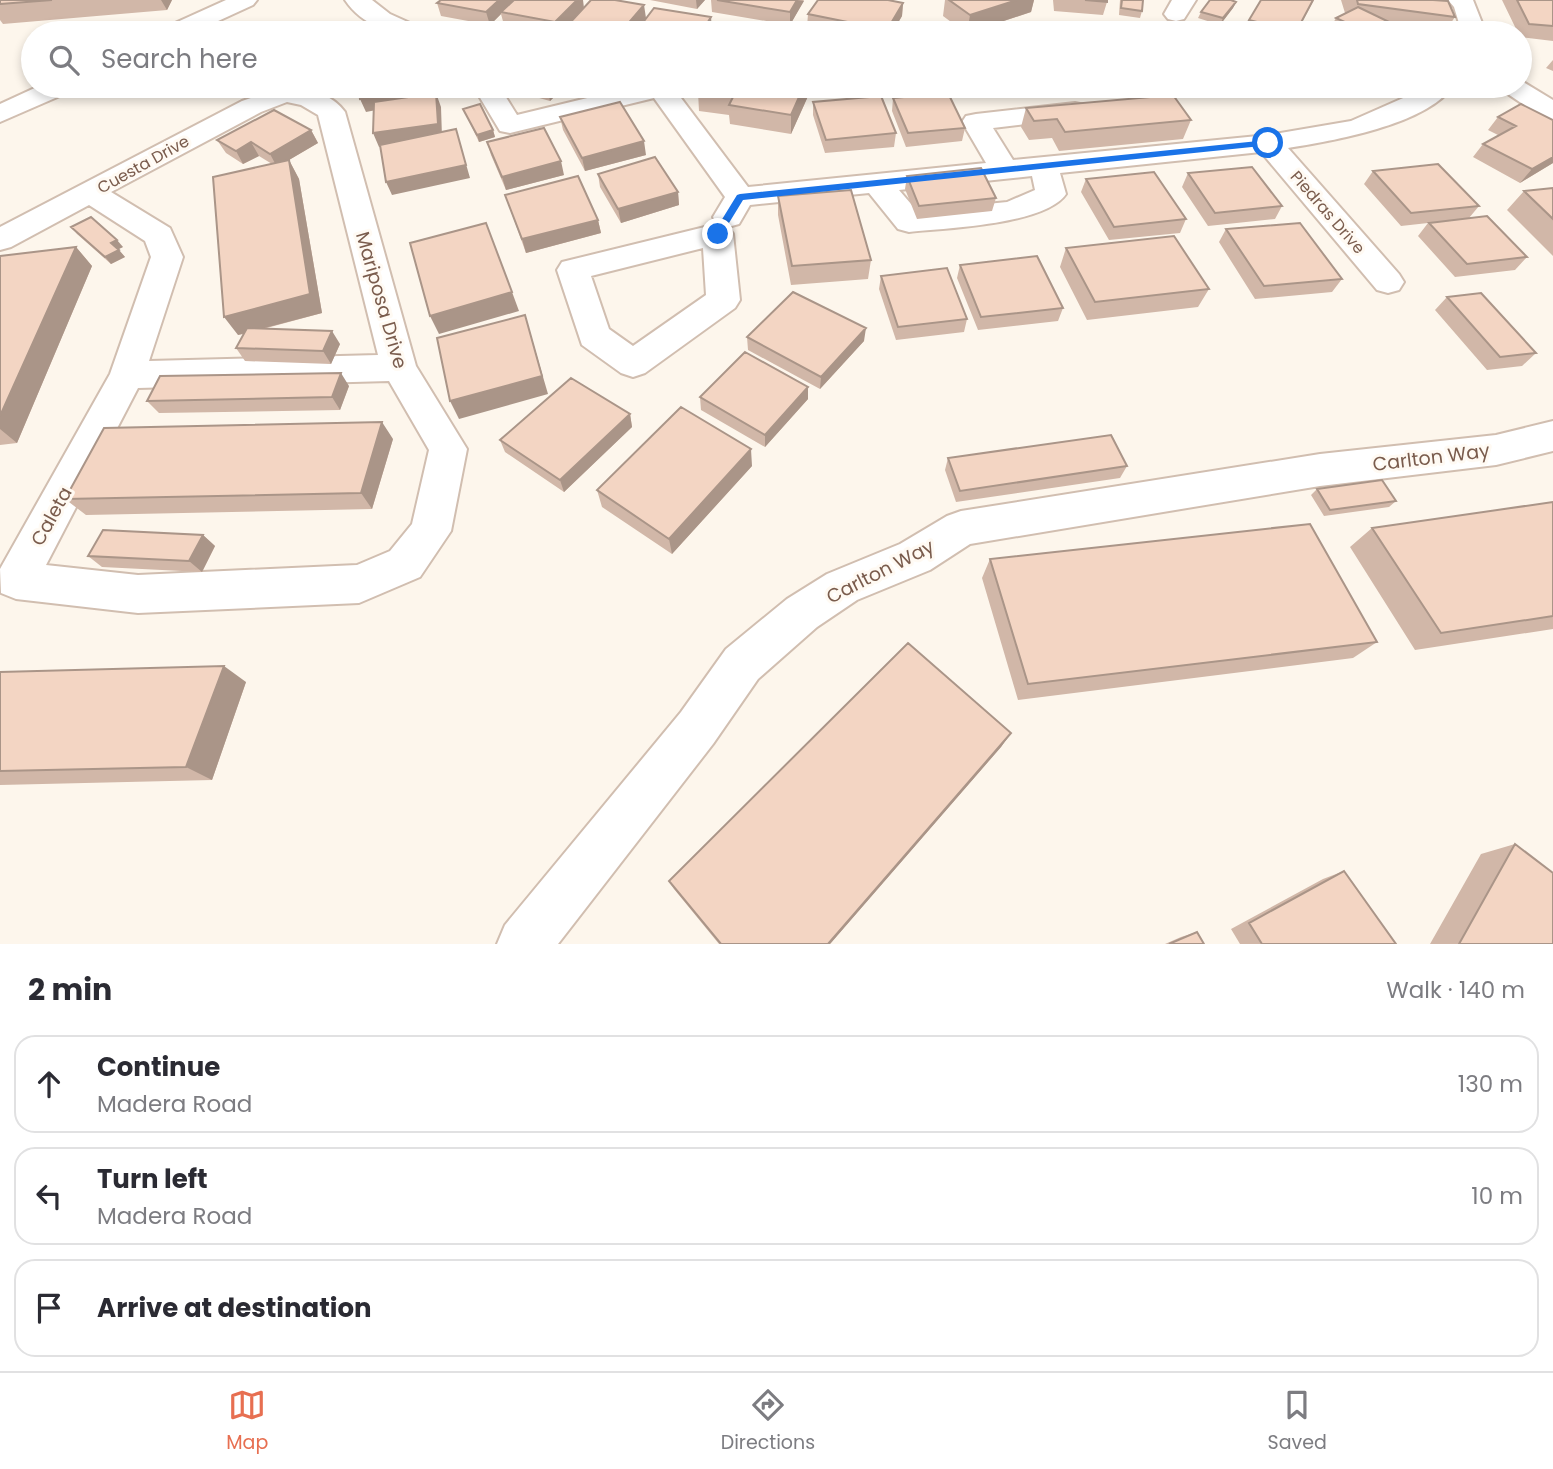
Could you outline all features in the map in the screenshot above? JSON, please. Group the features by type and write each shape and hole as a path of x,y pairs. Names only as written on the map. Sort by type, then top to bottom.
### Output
{"street":[{"path":"199,21 245,0"},
{"path":"1460,0 1465,5 1470,21"},
{"path":"375,5 396,21"},
{"path":"0,114 34,98"},
{"name":"Cuesta Drive","path":"0,240 169,148 277,98"},
{"name":"Mariposa Drive","path":"306,98 315,100 331,112 399,368 447,449 431,531 405,564 359,584 330,585"},
{"path":"493,98 510,125 613,98"},
{"path":"664,98 740,197"},
{"path":"740,197 1268,143 1358,128 1423,98"},
{"path":"1531,98 1553,113"},
{"path":"1004,169 976,122 1100,109"},
{"path":"1187,120 1213,149"},
{"name":"Piedras Drive","path":"1268,143 1388,282"},
{"path":"876,182 909,222 955,219 1012,211 1051,194 1044,165"},
{"name":"Caleta","path":"90,193 159,235 167,257 127,375 16,580 138,594 330,585"},
{"path":"718,234 573,270 594,336 633,364 723,300 718,234 740,197"},
{"path":"127,375 399,368"},
{"name":"Carlton Way","path":"524,944 697,728 742,664 802,613 842,587 915,557 961,528 1321,470 1496,450 1553,436"}],"building":[{"path":"0,0 52,0 0,4"},
{"path":"441,0 499,0 486,12 437,3"},
{"path":"514,0 577,0 556,21 501,12"},
{"path":"591,0 615,0 644,5 630,21 572,21"},
{"path":"717,0 797,0 790,12"},
{"path":"818,0 888,0 903,3 892,21 843,21 808,14"},
{"path":"949,0 1017,0 970,15"},
{"path":"1122,0 1143,0 1142,11 1121,8"},
{"path":"1210,0 1236,2 1223,18 1201,12"},
{"path":"1261,0 1313,0 1302,21 1249,20"},
{"path":"1357,0 1448,1 1455,17 1358,4"},
{"path":"1517,0 1553,0 1553,26 1532,24 1532,21 1528,21"},
{"path":"1358,7 1387,21 1343,21 1336,18"},
{"path":"654,8 711,17 708,21 644,21"},
{"path":"402,98 436,98 438,124 373,133 374,102"},
{"path":"732,98 799,98 791,115 729,105"},
{"path":"882,98 896,133 826,140 813,102"},
{"path":"893,98 950,98 965,128 908,133"},
{"path":"1139,98 1175,98 1191,120 1065,132 1057,119 1034,121 1026,108"},
{"path":"620,102 644,141 582,158 560,117"},
{"path":"480,104 493,130 477,135 463,109"},
{"path":"1521,104 1553,120 1553,157 1532,169 1483,144 1516,126 1498,117"},
{"path":"274,110 311,130 270,154 251,142 236,151 217,140"},
{"path":"544,128 561,161 502,177 487,142"},
{"path":"456,129 466,165 386,182 380,145"},
{"path":"655,157 678,192 618,209 598,174"},
{"path":"289,160 310,294 224,317 213,177"},
{"path":"1438,164 1479,206 1411,213 1373,171"},
{"path":"1252,167 1282,206 1215,213 1188,173"},
{"path":"981,168 996,198 919,206 907,176"},
{"path":"1154,172 1186,219 1114,227 1086,179"},
{"path":"578,176 598,220 522,239 505,195"},
{"path":"1553,188 1553,219 1524,191"},
{"path":"851,190 871,260 792,266 778,196"},
{"path":"1487,216 1527,257 1467,264 1429,223"},
{"path":"91,217 117,240 111,243 119,250 105,257 71,227"},
{"path":"486,223 512,292 430,316 410,243"},
{"path":"1300,223 1342,279 1264,286 1226,229"},
{"path":"1174,236 1209,289 1095,302 1066,248"},
{"path":"76,247 0,416 0,256"},
{"path":"1037,256 1063,308 981,317 960,265"},
{"path":"947,268 967,319 898,327 881,276"},
{"path":"793,292 866,328 821,377 747,337"},
{"path":"1481,293 1536,353 1500,357 1447,297"},
{"path":"525,315 542,376 450,401 437,338"},
{"path":"247,328 332,331 323,351 236,348"},
{"path":"745,352 808,387 765,435 700,397"},
{"path":"341,373 332,397 147,401 160,376"},
{"path":"571,378 630,414 560,480 500,440"},
{"path":"681,407 751,449 669,539 597,490"},
{"path":"382,422 361,493 65,499 104,428"},
{"path":"1111,435 1127,466 960,491 948,458"},
{"path":"1382,480 1396,501 1330,510 1317,489"},
{"path":"1553,502 1553,616 1441,633 1372,528"},
{"path":"1310,524 1377,642 1028,684 990,559"},
{"path":"103,530 203,535 189,561 88,556"},
{"path":"908,643 1011,733 828,944 721,944 669,881"},
{"path":"224,666 186,767 0,771 0,672"},
{"path":"1515,844 1553,873 1553,944 1459,944"},
{"path":"1344,871 1396,944 1262,944 1249,923"},
{"path":"1197,932 1204,944 1169,944"}],"route":[{"path":"718,234 740,197 1268,143"}]}
